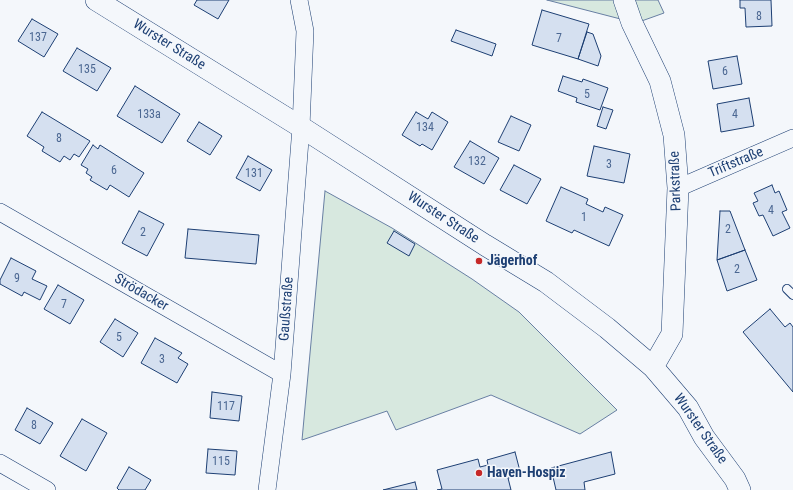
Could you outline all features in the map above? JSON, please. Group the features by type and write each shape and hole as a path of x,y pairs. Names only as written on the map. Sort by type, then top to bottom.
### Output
{"street":[{"name":"Wurster Straße","path":"96,0 301,127 485,245 546,282 607,328 653,367 688,408 704,437 735,479 740,490"},
{"name":"Gaußstraße","path":"267,490 282,374 301,127 305,31 300,0"},
{"name":"Parkstraße","path":"624,0 632,23 660,81 674,135 678,188 672,334 653,367"},
{"name":"Triftstraße","path":"678,188 793,138"},
{"name":"Strödacker","path":"0,212 282,374"},
{"path":"0,463 47,490"}],"shaded area":[{"path":"547,0 658,0 664,13 636,23"},
{"path":"325,191 392,228 472,279 519,312 617,410 580,434 491,395 396,430 387,411 302,440"}],"building":[{"path":"197,0 229,0 218,19 194,5"},
{"path":"740,0 771,0 772,26 746,27 745,8 740,8"},
{"path":"542,10 589,24 578,59 532,45"},
{"path":"32,19 58,34 44,57 18,41"},
{"path":"456,30 496,44 492,56 451,41"},
{"path":"587,32 593,34 601,56 598,66 578,59"},
{"path":"77,48 111,68 97,91 63,71"},
{"path":"737,56 742,84 713,89 708,61"},
{"path":"563,76 582,82 583,79 608,88 600,110 576,102 577,98 558,91"},
{"path":"135,86 180,114 162,143 117,116"},
{"path":"749,98 754,126 721,132 717,104"},
{"path":"603,107 613,110 606,129 597,126"},
{"path":"42,112 90,141 79,157 74,154 70,160 64,156 60,162 42,151 44,147 27,136"},
{"path":"416,112 428,119 432,112 448,122 432,150 422,144 420,146 402,135"},
{"path":"511,116 531,125 519,151 498,142"},
{"path":"199,122 222,136 210,155 187,141"},
{"path":"470,141 499,158 484,184 454,167"},
{"path":"93,145 98,149 100,145 144,173 129,197 110,185 107,190 90,180 92,177 86,173 88,169 81,165"},
{"path":"594,146 630,154 624,183 587,176"},
{"path":"248,156 272,170 260,191 236,178"},
{"path":"514,165 541,179 527,204 500,190"},
{"path":"772,185 775,193 779,191 787,210 782,212 790,228 773,236 763,215 759,216 753,203 758,201 754,193"},
{"path":"561,187 588,199 586,204 603,212 605,207 623,215 609,246 574,230 572,233 546,221"},
{"path":"139,211 164,224 147,256 122,243"},
{"path":"720,211 730,211 745,250 717,260"},
{"path":"188,229 259,235 256,264 185,258"},
{"path":"394,231 415,244 409,256 387,243"},
{"path":"745,250 757,280 727,291 717,260"},
{"path":"11,258 36,271 32,279 47,286 40,300 24,292 22,296 0,284 0,280"},
{"path":"58,285 84,300 70,324 44,309"},
{"path":"770,309 785,327 790,323 793,327 793,392 743,332"},
{"path":"115,319 138,333 123,357 100,342"},
{"path":"155,338 182,353 178,358 188,364 177,383 141,363"},
{"path":"212,392 242,396 239,421 210,418"},
{"path":"27,408 53,423 40,444 15,430"},
{"path":"82,419 107,433 86,471 60,456"},
{"path":"208,449 237,451 235,475 206,473"},
{"name":"Haven-Hospiz","path":"515,452 521,475 508,478 511,490 437,490 442,489 437,470 478,459 480,467 488,465 487,460"},
{"path":"611,452 615,474 584,482 585,490 556,490 551,468"},
{"path":"129,467 151,480 145,490 119,490 117,488"},
{"path":"415,482 417,490 383,490"}],"place":[{"name":"Jägerhof","path":"479,261"},
{"name":"Haven-Hospiz","path":"479,473"}]}
